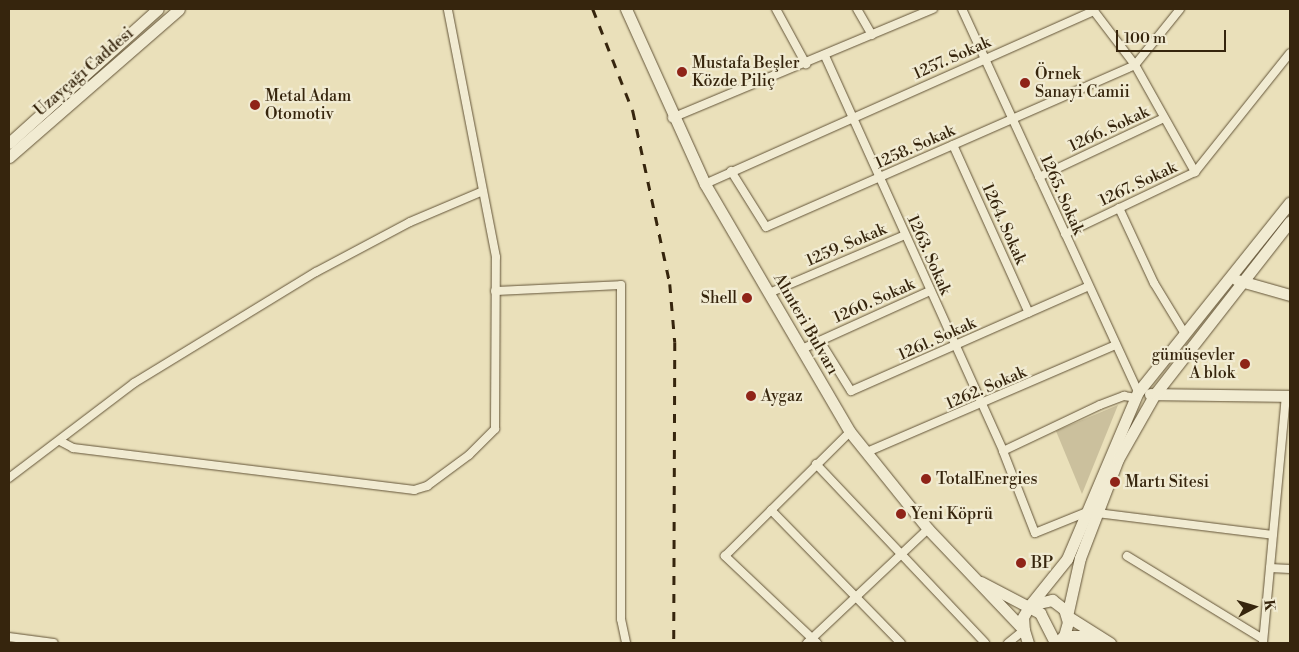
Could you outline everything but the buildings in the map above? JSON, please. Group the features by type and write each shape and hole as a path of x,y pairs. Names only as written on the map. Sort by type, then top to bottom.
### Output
{"main road":[{"name":"Uzayçağı Caddesi","path":"9,143 158,9"},
{"name":"Uzayçağı Caddesi","path":"9,157 179,9"},
{"name":"Alınteri Bulvarı","path":"626,9 672,118 705,184 850,432 928,529 1035,643"},
{"name":"Alınteri Bulvarı","path":"633,9 649,60"},
{"path":"1059,641 1067,616 1075,556 1137,395 1290,202"},
{"path":"1092,513 1118,459 1155,394 1290,221"},
{"path":"1231,276 1242,283 1290,295"},
{"path":"1137,395 1288,396"},
{"path":"1028,643 1023,617 1030,605 1075,556"},
{"name":"Alınteri Bulvarı","path":"975,579 1030,605"},
{"path":"1030,605 1052,600 1067,616 1110,643"},
{"path":"1030,605 1049,626 1059,641"},
{"path":"1059,641 1098,636"}],"street":[{"path":"60,441 73,448 194,464 423,488 469,455 495,429 496,257 448,9"},
{"path":"776,9 806,64"},
{"path":"857,9 872,35"},
{"path":"672,118 806,64 933,9"},
{"name":"1265. Sokak","path":"962,9 1116,345 1137,395"},
{"path":"1135,65 1180,9"},
{"name":"1257. Sokak","path":"705,184 1093,10 1135,65 1164,118"},
{"path":"1194,172 1290,52"},
{"name":"1263. Sokak","path":"825,56 1003,451 1034,533 1092,513"},
{"name":"1258. Sokak","path":"731,171 766,227 1135,65"},
{"name":"1267. Sokak","path":"1065,234 1194,172 1164,118"},
{"name":"1266. Sokak","path":"1039,177 1164,118"},
{"name":"1264. Sokak","path":"953,145 1029,313"},
{"path":"9,478 134,384 327,265 483,191"},
{"path":"1119,208 1154,283 1185,334"},
{"name":"1259. Sokak","path":"769,293 905,235"},
{"path":"495,291 620,285 621,619 626,643"},
{"name":"1261. Sokak","path":"820,341 851,391 1089,286"},
{"name":"1260. Sokak","path":"802,349 930,291"},
{"name":"1262. Sokak","path":"866,452 982,406 1116,345"},
{"path":"1003,451 1100,406 1124,396 1137,395"},
{"path":"1127,556 1263,641 1272,535 1288,396"},
{"path":"850,432 725,556 812,642 928,529"},
{"path":"816,464 985,643"},
{"path":"771,510 901,643"},
{"path":"1092,513 1272,535"},
{"path":"1270,568 1290,569"},
{"path":"1008,643 1024,630"},
{"path":"9,637 54,643"}],"shaded area":[{"path":"1118,405 1082,494 1056,431"}],"railway":[{"path":"593,9 633,111 670,284 675,342 674,643"}],"place":[{"name":"Mustafa Beşler Közde Piliç","path":"682,72"},
{"name":"Örnek Sanayi Camii","path":"1025,83"},
{"name":"Metal Adam Otomotiv","path":"255,105"},
{"name":"Shell","path":"747,298"},
{"name":"gümüşevler A blok","path":"1245,364"},
{"name":"Aygaz","path":"751,396"},
{"name":"TotalEnergies","path":"926,479"},
{"name":"Martı Sitesi","path":"1115,482"},
{"name":"Yeni Köprü","path":"901,514"},
{"name":"BP","path":"1021,563"}]}
